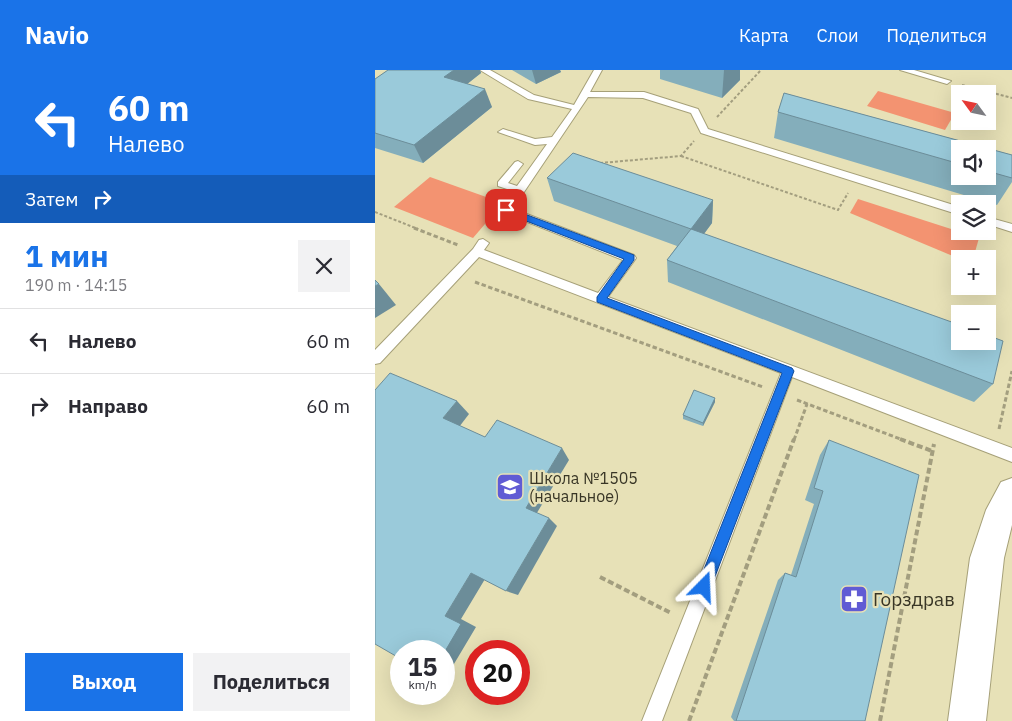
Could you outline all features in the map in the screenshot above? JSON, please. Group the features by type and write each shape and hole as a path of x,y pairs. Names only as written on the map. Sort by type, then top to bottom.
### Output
{"street":[{"path":"967,721 987,558 997,521 1012,494"}],"lane":[{"path":"484,70 531,97 577,108"},
{"path":"598,70 577,108 508,208 630,258 600,300"},
{"path":"904,70 947,81"},
{"path":"585,94 643,95 695,111 703,131 951,208"},
{"path":"503,132 535,142 554,140"},
{"path":"518,164 502,184 520,190"},
{"path":"996,223 1012,228"},
{"path":"375,359 480,248 600,300 1012,455"},
{"path":"652,721 788,371"}],"path":[{"path":"681,156 761,70"},
{"path":"947,81 1012,98"},
{"path":"593,164 681,156 838,210 857,179"},
{"path":"375,212 480,248"},
{"path":"455,275 780,393 932,451"},
{"path":"689,721 807,404"},
{"path":"879,721 937,427"},
{"path":"600,577 691,622"}],"shaded area":[{"path":"878,91 951,112 951,120 945,130 867,106"},
{"path":"430,177 503,203 473,238 394,207"},
{"path":"858,199 951,229 951,240 978,240 976,250 951,250 951,255 850,213"}],"building":[{"path":"388,70 454,70 444,77 485,89 414,145 375,133 375,79"},
{"path":"784,93 957,140 951,140 951,161 778,112"},
{"path":"996,151 1012,155 1012,178 996,174"},
{"path":"573,153 713,200 691,229 547,178"},
{"path":"691,229 951,322 951,350 996,350 996,338 1003,341 993,384 667,260"},
{"path":"390,373 457,401 443,418 485,437 497,420 562,448 526,508 549,518 506,591 471,573 445,616 461,624 452,640 390,640 390,653 375,644 375,390"},
{"path":"694,390 715,398 703,423 683,415"},
{"path":"829,440 919,475 865,721 736,721 785,573 796,577 823,491 814,488"}],"place":[{"name":"Школа №1505 (начальное)","path":"510,487"},
{"name":"Горздрав","path":"854,599"}],"route":[{"path":"506,210 630,258 600,300 788,371 704,587"}]}
